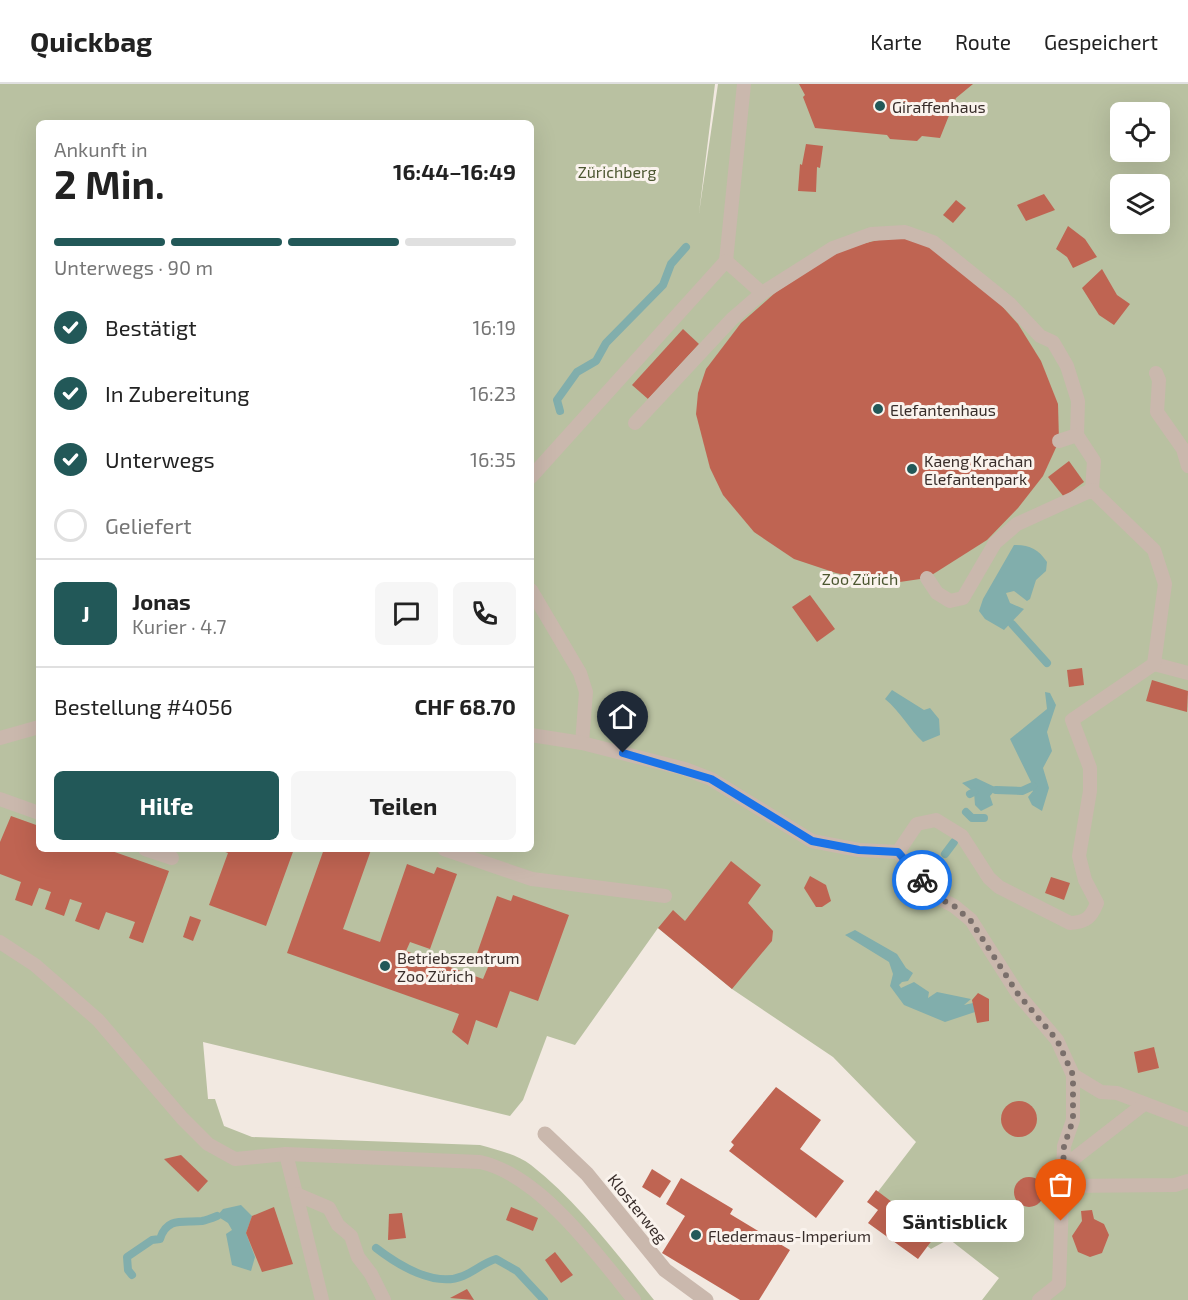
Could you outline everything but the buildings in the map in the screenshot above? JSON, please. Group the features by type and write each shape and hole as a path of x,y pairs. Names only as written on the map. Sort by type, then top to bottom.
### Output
{"street":[{"name":"Klosterweg","path":"545,1134 587,1174 665,1270 706,1300"}],"lane":[{"path":"534,474 726,261 744,84"},
{"path":"635,423 732,319 762,293 833,248 871,234 905,232 933,242 1010,304 1040,336 1053,342 1067,366 1078,401 1077,435 1094,461 1092,490"},
{"path":"726,261 762,293"},
{"path":"1156,373 1157,412 1183,449 1188,466"},
{"path":"1059,441 1077,435"},
{"path":"927,578 937,593 950,601 963,598 995,543 1017,524 1092,490"},
{"path":"898,852 916,824 936,820 962,836 989,878 999,887 1070,923 1082,923 1092,915 1097,903 1085,880 1079,856 1090,791 1090,768 1072,720 1154,664 1165,584 1154,549 1092,490"},
{"path":"534,595 580,673 586,692 582,743"},
{"path":"1154,664 1188,673"},
{"path":"0,738 36,728"},
{"path":"534,735 582,743 685,769 711,779 812,841 859,850 898,852 933,895 954,906 971,921 1018,994 1057,1040 1073,1075 1073,1120 1064,1146 1059,1284 1039,1300"},
{"path":"0,799 36,812"},
{"path":"154,852 172,858"},
{"path":"453,852 532,879 665,896"},
{"path":"0,942 35,965 98,1020 182,1118 208,1144 235,1159 286,1154 480,1162 499,1166 520,1178 561,1216 634,1300"},
{"path":"1073,1075 1101,1092 1117,1093 1188,1120"},
{"path":"1063,1167 1144,1104"},
{"path":"286,1154 322,1300"},
{"path":"1062,1186 1175,1185 1188,1181"},
{"path":"296,1194 328,1208 338,1225 351,1236 358,1257 371,1274 384,1300"}],"green space":[{"name":"Zoo Zürich","path":"0,84 715,84 699,213 718,84 1188,84 1188,1300 982,1300 999,1278 949,1239 931,1249 870,1202 916,1142 833,1057 732,989 658,928 575,1045 547,1036 523,1100 510,1116 203,1042 208,1099 215,1099 224,1126 252,1137 480,1145 513,1155 531,1165 565,1195 654,1300 0,1300"}],"water":[{"path":"1014,545 1029,547 1037,551 1047,562 1046,571 1036,580 1030,599 1027,601 1014,591 1006,593 1010,603 1024,609 1004,630 985,619 979,611 983,599"},
{"path":"892,690 924,710 930,708 939,719 940,735 923,742 885,699"},
{"path":"1045,692 1050,693 1056,705 1047,732 1052,751 1043,768 1049,788 1042,811 1032,805 1028,797 1033,791 1033,786 1010,739 1047,709"},
{"path":"976,778 997,788 990,796 993,805 981,811 975,805 974,792 962,783"},
{"path":"855,930 897,954 906,968 913,973 908,981 899,985 901,988 914,982 929,992 928,998 937,992 971,999 964,1005 973,1003 975,1012 945,1022 904,1005 890,986 893,974 889,962 845,935"},
{"path":"241,1205 252,1216 246,1233 255,1257 251,1271 232,1265 226,1234 232,1230 228,1223 217,1216 223,1209"}],"waterway":[{"path":"560,411 557,400 577,372 596,361 606,343 663,285 671,264 686,247"},
{"path":"1012,624 1047,663"},
{"path":"996,790 1022,791 1033,786"},
{"path":"970,794 974,792"},
{"path":"966,812 972,818 984,818"},
{"path":"945,854 954,842"},
{"path":"132,1275 128,1270 127,1257 152,1240 160,1239 167,1227 177,1222 202,1221 217,1216"},
{"path":"376,1248 417,1273 441,1279 463,1276 496,1259 517,1271 544,1300"}],"way so far":[{"path":"922,880 933,895 954,906 971,921 1018,994 1057,1040 1073,1075 1073,1120 1064,1146 1061,1221"}],"place":[{"name":"Giraffenhaus","path":"880,106"},
{"name":"Elefantenhaus","path":"878,409"},
{"name":"Kaeng Krachan Elefantenpark","path":"912,469"},
{"name":"Betriebszentrum Zoo Zürich","path":"385,966"},
{"name":"Säntisblick","path":"1061,1221"},
{"name":"Fledermaus-Imperium","path":"696,1235"}],"route":[{"path":"623,753 685,769 711,779 733,790 776,820 812,841 859,850 898,852 922,880"}],"park label":[{"name":"Zürichberg","path":"617,171"}]}
